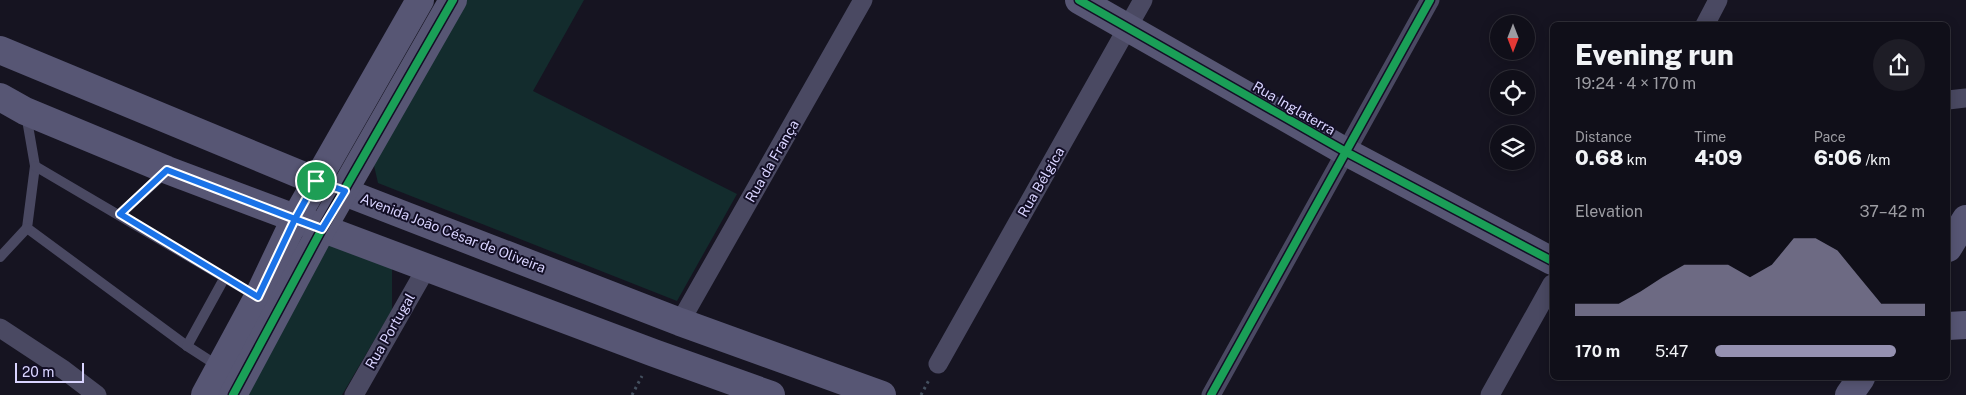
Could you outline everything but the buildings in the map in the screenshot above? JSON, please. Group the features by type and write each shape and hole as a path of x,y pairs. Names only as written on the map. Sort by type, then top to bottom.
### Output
{"main road":[{"path":"205,395 258,297 295,219 420,0"},
{"path":"233,395 322,229 452,0"},
{"name":"Rua Inglaterra","path":"1079,0 1346,152 1550,260"},
{"name":"Avenida João César de Oliveira","path":"0,50 316,181 680,322 882,395"},
{"path":"0,97 25,111 167,170 771,395"},
{"path":"1950,245 1966,219"},
{"path":"1950,326 1966,326"},
{"path":"1849,395 1860,380"}],"street":[{"name":"Rua da França","path":"680,322 863,0"},
{"name":"Rua Bélgica","path":"938,364 1143,0"},
{"path":"1211,395 1430,0"},
{"path":"1707,22 1718,0"},
{"path":"1950,100 1966,98"},
{"name":"Rua Portugal","path":"354,395 427,267"},
{"path":"1490,395 1550,288"},
{"path":"0,328 64,370 96,395"}],"lane":[{"path":"0,257 27,228 35,166 25,111"},
{"path":"35,166 120,214 258,297"},
{"path":"120,214 167,170"},
{"path":"27,228 187,346 219,367"},
{"path":"187,346 225,277"}],"green space":[{"path":"466,0 584,0 533,91 737,194 677,301 378,183 373,161"},
{"path":"328,236 392,258 392,310 342,395 243,395"}],"cycle path":[{"path":"233,395 322,229 453,0"},
{"path":"1079,0 1346,152 1550,260"},
{"path":"1211,395 1430,0"}],"route":[{"path":"316,181 295,219 167,170 120,214 258,297 295,219 322,229 345,191 316,181"}]}
